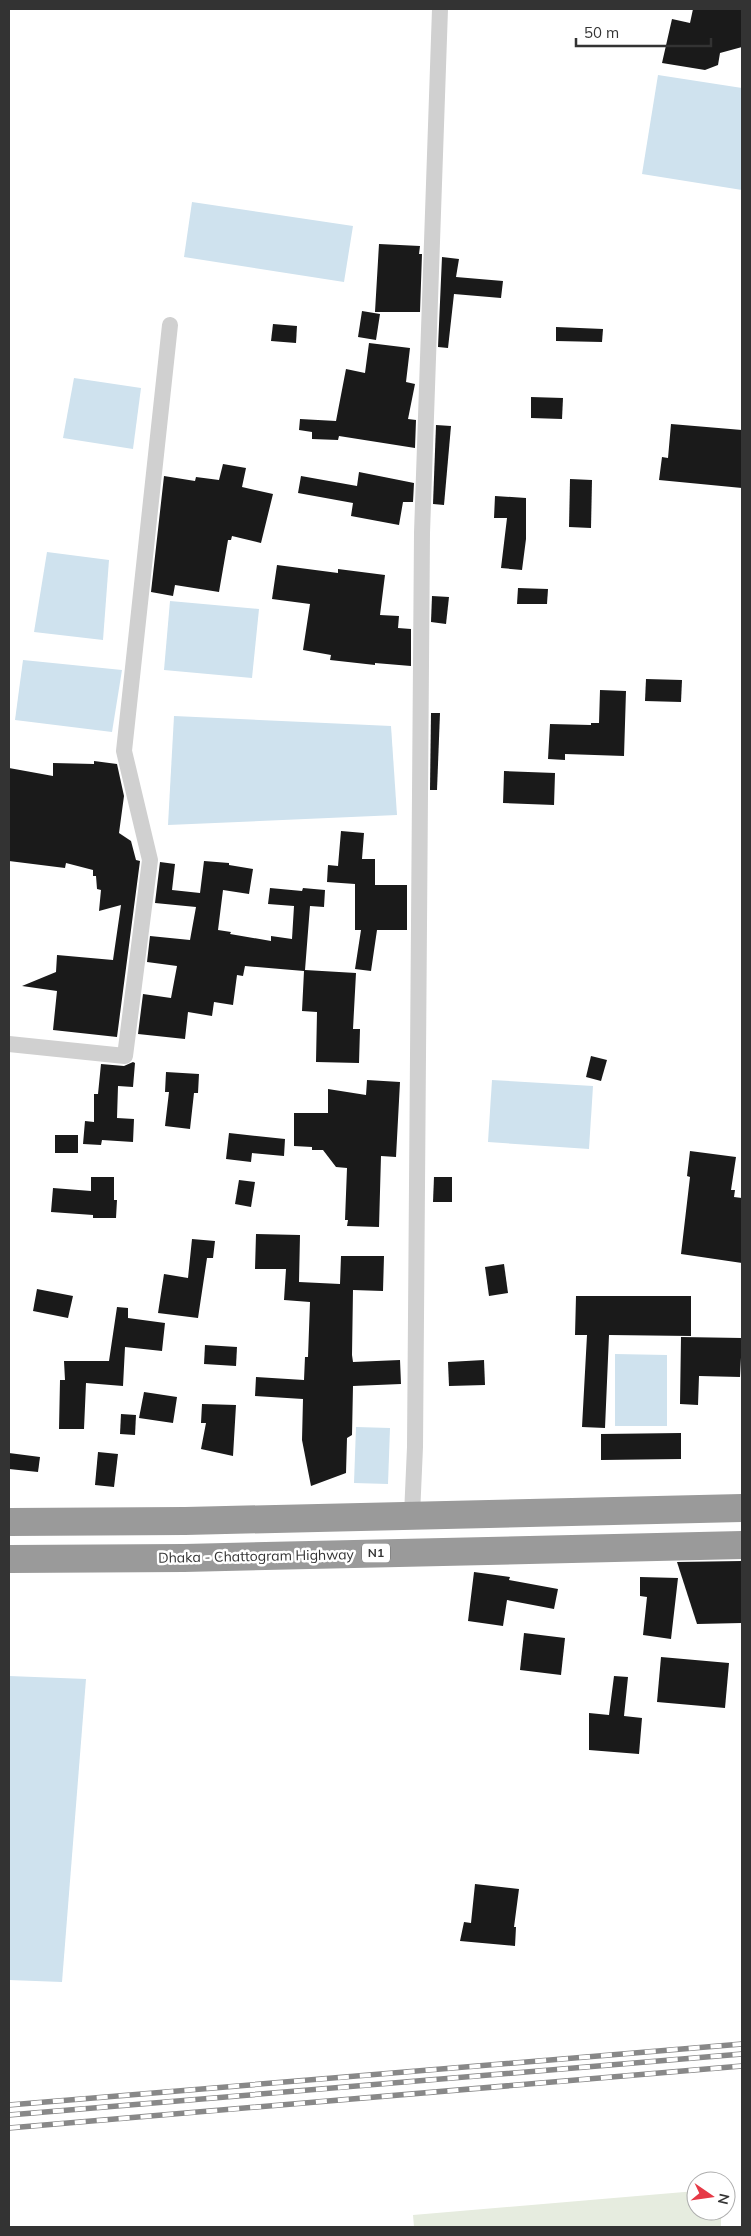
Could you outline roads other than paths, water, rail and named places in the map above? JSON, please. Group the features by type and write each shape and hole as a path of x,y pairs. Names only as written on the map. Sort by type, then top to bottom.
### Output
{"highway":[{"path":"9,1522 185,1521 742,1508"},
{"name":"Dhaka - Chattogram Highway","path":"9,1559 204,1557 742,1545"}],"street":[{"path":"412,1515 416,1447 422,533 440,9"},
{"path":"9,1044 125,1056 150,860 124,752 170,325"}],"water":[{"path":"658,75 742,88 742,190 642,174"},
{"path":"192,202 353,226 344,282 184,257"},
{"path":"74,378 141,388 133,449 63,438"},
{"path":"47,552 109,560 103,640 34,632"},
{"path":"170,601 259,609 252,678 164,670"},
{"path":"23,660 122,670 112,732 15,720"},
{"path":"174,716 391,726 397,815 168,825"},
{"path":"492,1080 593,1086 589,1149 488,1142"},
{"path":"615,1354 667,1355 667,1426 615,1426"},
{"path":"356,1427 390,1428 388,1484 354,1483"},
{"path":"9,1676 86,1679 62,1982 9,1980"}],"railway":[{"path":"9,2105 742,2044"},
{"path":"9,2115 742,2054"},
{"path":"9,2128 742,2066"}]}
